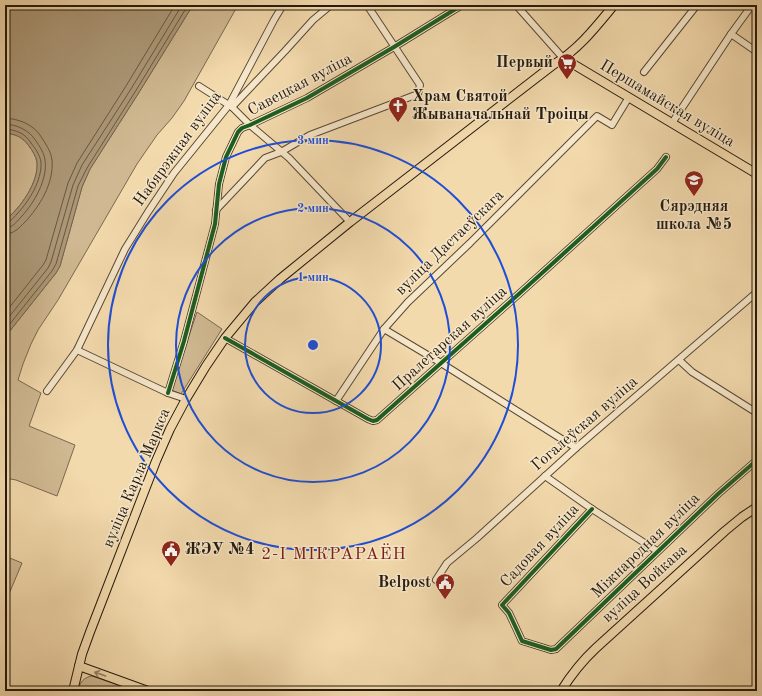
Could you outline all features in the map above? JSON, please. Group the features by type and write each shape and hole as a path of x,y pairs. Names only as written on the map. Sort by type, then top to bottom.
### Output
{"main road":[{"name":"вуліца Карла Маркса","path":"73,691 90,632 156,461 170,429 186,399 225,338 255,302 280,279 350,222 564,58 582,42 614,5"},
{"name":"Першамайская вуліца","path":"564,58 757,174"},
{"name":"вуліца Войкава","path":"561,691 571,675 596,648 725,531 757,507"},
{"path":"79,666 148,691"}],"street":[{"name":"Набярэжная вуліца","path":"47,391 77,350 125,249 174,173 230,106 283,5"},
{"path":"230,106 286,51 313,20 331,5"},
{"path":"216,210 265,158 282,152 310,135 418,94 420,85 367,5"},
{"name":"Савецкая вуліца","path":"168,393 184,341 215,224 218,184 226,157 238,132 242,128 307,98 462,5"},
{"path":"516,5 564,58"},
{"path":"644,72 697,5"},
{"path":"672,123 752,5"},
{"path":"731,34 757,52"},
{"path":"199,86 230,106 289,158 350,222"},
{"name":"вуліца Дастаеўскага","path":"336,401 384,329 408,302 470,243 597,116 612,125 629,97"},
{"name":"Пралетарская вуліца","path":"225,338 368,419 376,420 657,169 666,157"},
{"name":"Гогалеўская вуліца","path":"436,580 447,563 477,538 576,448 757,292"},
{"path":"384,329 576,448"},
{"path":"77,350 168,393 186,399"},
{"path":"679,360 692,372 757,413"},
{"name":"Міжнародная вуліца","path":"551,650 556,649 657,551 757,460"},
{"path":"545,476 592,509 657,551"},
{"name":"Садовая вуліца","path":"551,650 522,641 509,613 502,605 592,509"}],"shaded area":[{"path":"193,5 238,5 184,101 157,135 137,164 58,300 38,330 23,364 18,380 41,393 29,426 75,445 57,496 16,480 5,478 5,337 60,266 82,187 90,169"},
{"path":"5,133 15,135 27,143 36,158 37,170 32,186 22,202 5,220"},
{"path":"197,312 222,329 181,394 171,390"},
{"path":"5,556 22,563 6,601 5,600"},
{"path":"92,676 136,691 78,691 79,685 82,681"}],"water":[{"path":"5,5 193,5 90,169 82,187 60,266 5,337 5,220 17,209 32,186 37,170 37,162 33,151 24,140 15,135 5,133"}],"cycle path":[{"path":"168,393 184,341 215,224 219,184 226,157 238,132 242,128 307,98 462,5"},
{"path":"225,338 368,419 373,421 377,420 657,169 666,157"},
{"path":"592,509 502,605 509,613 522,641 551,650 556,649 718,494 757,460"}],"place":[{"name":"Первый","path":"567,80"},
{"name":"Храм Святой Жываначальнай Троіцы","path":"398,123"},
{"name":"Сярэдняя школа №5","path":"694,197"},
{"name":"ЖЭУ №4","path":"171,567"},
{"name":"Belpost","path":"445,600"}],"district":[{"name":"2-І МІКРАРАЁН","path":"334,554"}]}
